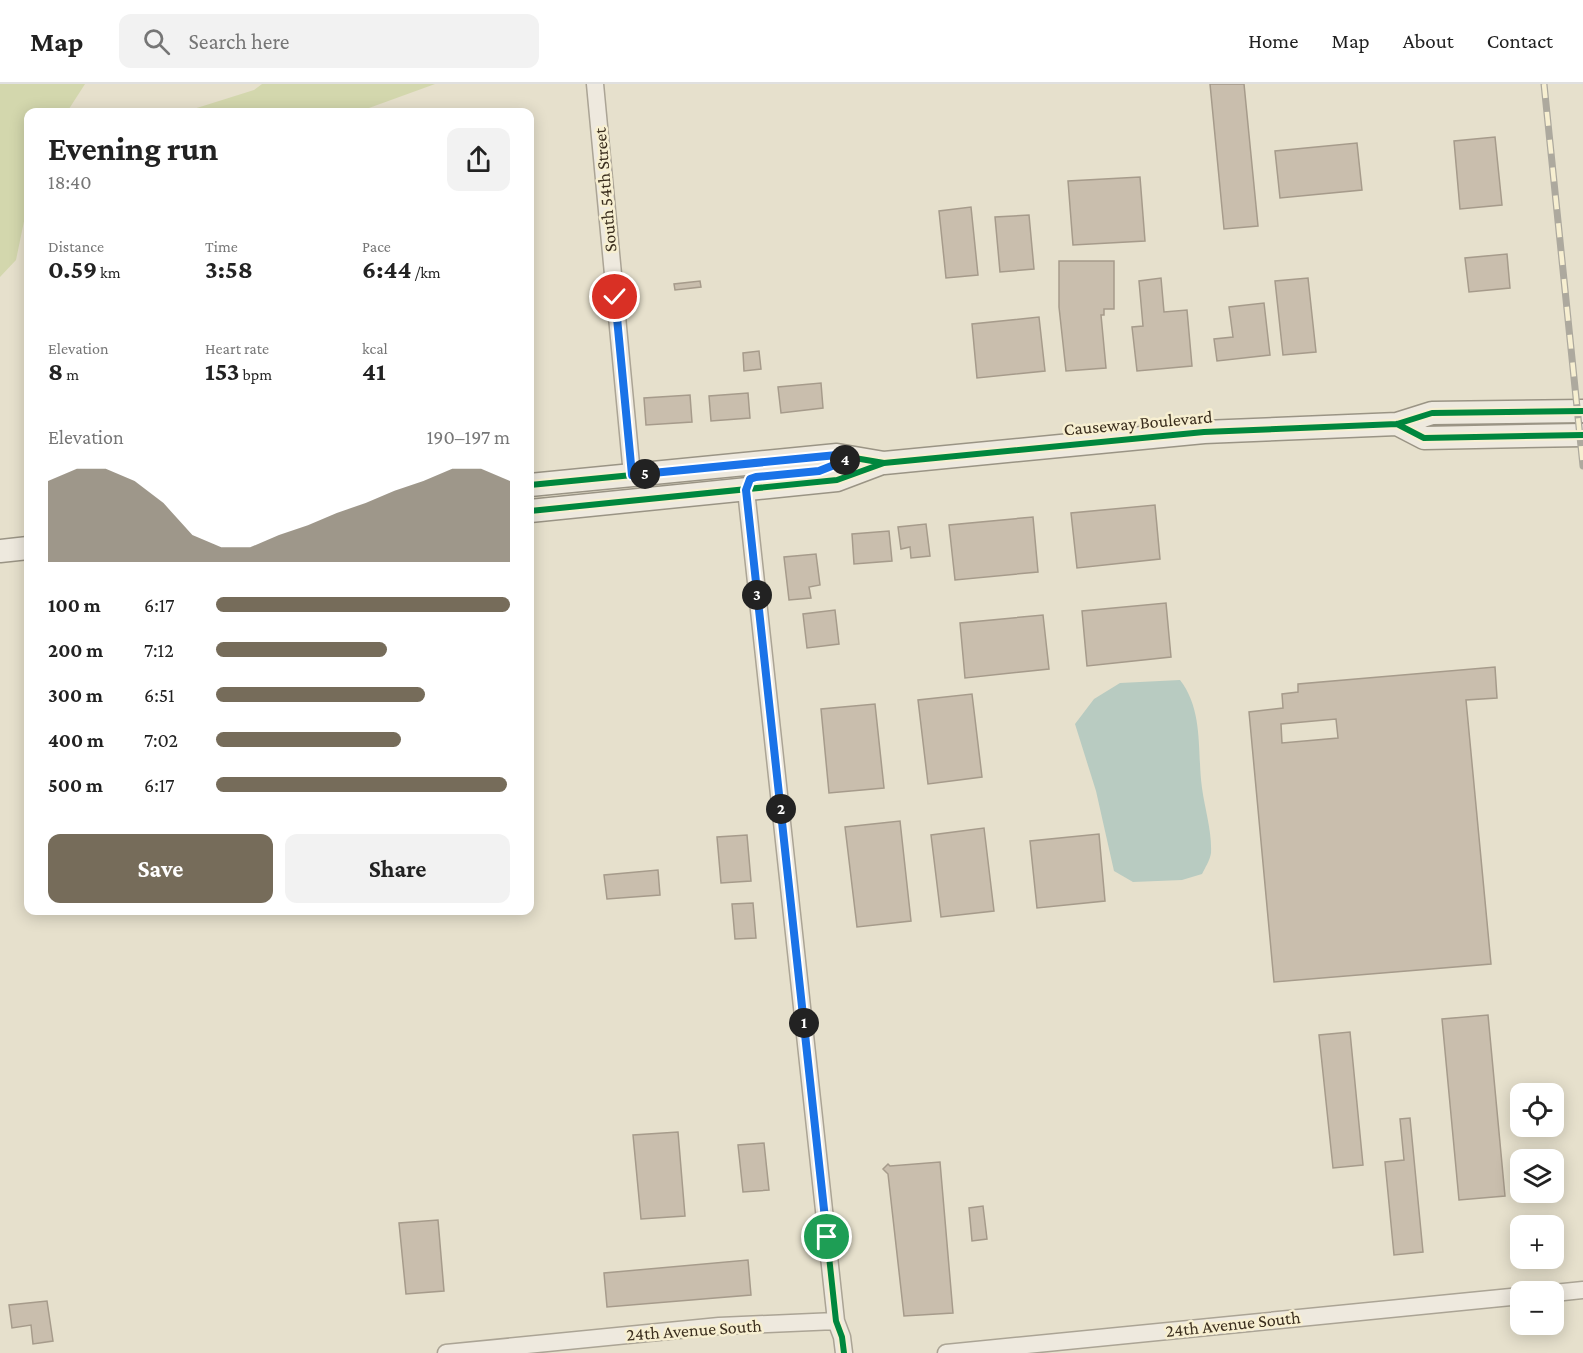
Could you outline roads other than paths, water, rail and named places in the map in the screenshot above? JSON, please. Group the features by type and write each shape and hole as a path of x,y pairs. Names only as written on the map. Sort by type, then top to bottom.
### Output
{"main road":[{"name":"Causeway Boulevard","path":"534,512 837,480 884,463 1204,432 1397,424 1432,413 1583,411"},
{"name":"Causeway Boulevard","path":"1397,424 1424,438 1583,435"},
{"name":"Causeway Boulevard","path":"534,485 837,455 884,463"},
{"path":"746,490 750,479 756,477 819,471 852,458"},
{"path":"534,499 627,487 632,482 632,475"},
{"path":"0,538 24,535"},
{"path":"0,551 24,548"},
{"path":"0,563 24,561"}],"street":[{"name":"South 54th Street","path":"595,84 632,475"},
{"path":"746,490 836,1322 842,1337 844,1353"},
{"path":"1564,1292 1583,1290"},
{"name":"24th Avenue South","path":"946,1353 1510,1297"},
{"name":"24th Avenue South","path":"446,1353 719,1326 836,1322"}],"railway":[{"path":"1544,84 1583,466"}]}
